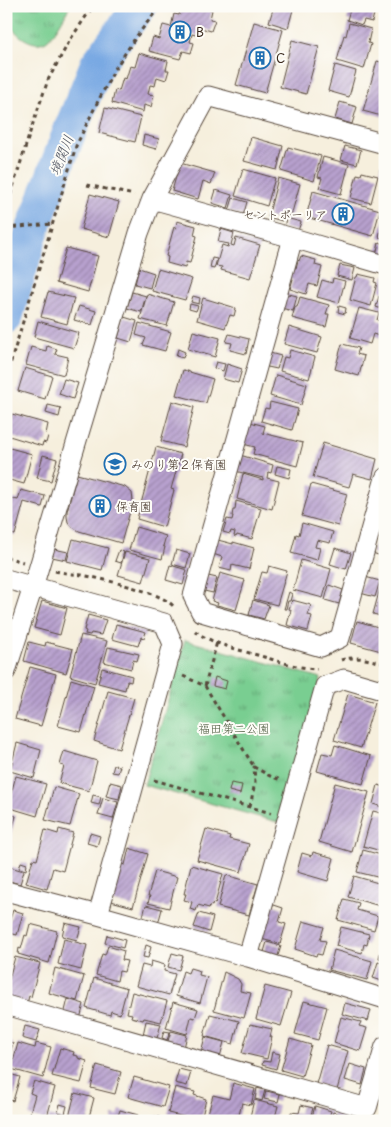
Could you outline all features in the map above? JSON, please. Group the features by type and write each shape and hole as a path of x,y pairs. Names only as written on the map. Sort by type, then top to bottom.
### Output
{"street":[{"path":"6,672 139,233 152,199 208,96 385,144"},
{"path":"152,199 385,265"},
{"path":"293,238 193,596 201,612 322,646 340,638 385,478"},
{"path":"6,579 164,623 173,644 98,915"},
{"path":"248,957 325,686 344,679 385,691"},
{"path":"6,891 248,957 385,999"},
{"path":"6,1005 367,1108 385,1046"}],"path":[{"path":"6,210 48,80 70,40 93,6"},
{"path":"6,378 76,146 116,67 160,6"},
{"path":"87,185 152,199"},
{"path":"6,228 53,224"},
{"path":"6,556 30,564"},
{"path":"205,686 217,642"},
{"path":"166,670 205,686 254,766 270,776 297,784"},
{"path":"250,807 255,782 254,766"},
{"path":"137,775 287,818"}],"green space":[{"path":"6,6 70,6 52,35 46,41 35,43 24,39 11,26 6,18"},
{"name":"福田第二公園","path":"185,640 321,678 281,823 144,785"}],"building":[{"name":"B","path":"181,6 200,6 212,10 210,19 215,20 211,31 201,28 199,36 192,34 190,42 194,43 191,53 183,51 180,59 149,51 153,37 159,39 163,25 171,27 174,14 179,15"},
{"path":"274,6 294,6 288,28 269,22"},
{"path":"351,6 376,6 372,22 364,20 362,25 347,20"},
{"name":"C","path":"254,22 283,30 265,93 236,85"},
{"path":"349,23 371,29 368,43 371,44 364,69 337,61"},
{"path":"385,23 385,44 379,42"},
{"path":"292,40 319,47 306,94 280,87"},
{"path":"139,53 168,61 166,70 169,70 166,80 157,77 155,86 150,85 148,94 154,95 151,107 144,105 143,112 112,103 115,90 119,91 123,78 126,79 130,66 135,67"},
{"path":"377,61 385,63 385,117 363,111"},
{"path":"335,65 356,71 349,97 328,91"},
{"path":"340,102 357,107 352,124 335,119"},
{"path":"105,108 141,117 135,142 99,133"},
{"path":"144,135 159,139 156,149 142,145"},
{"path":"251,137 283,146 277,170 244,161"},
{"path":"345,146 361,150 357,164 341,160"},
{"path":"288,147 321,156 314,181 281,171"},
{"path":"385,156 385,172 380,171"},
{"path":"323,157 349,164 341,194 319,188 322,178 318,177"},
{"path":"180,163 215,173 211,184 203,181 198,199 172,191"},
{"path":"243,169 275,178 267,206 235,196"},
{"path":"362,172 378,176 371,203 351,198 357,174 361,175"},
{"path":"278,178 300,184 291,216 283,214 282,221 268,217"},
{"path":"216,190 232,195 228,208 212,203"},
{"name":"セントポーリア","path":"313,191 380,210 373,236 306,217"},
{"path":"90,194 119,202 109,237 81,229"},
{"path":"233,198 247,202 243,216 229,211"},
{"path":"286,218 301,222 298,231 284,228"},
{"path":"385,218 385,239 379,237"},
{"path":"177,221 196,226 194,235 197,236 190,263 186,262 185,268 167,263 168,257 166,256"},
{"path":"221,229 234,233 231,245 234,246 236,238 260,245 250,278 221,270 222,267 216,266 222,245 228,247 229,244 218,242"},
{"path":"379,242 385,244 385,257 376,255"},
{"path":"66,248 98,256 88,292 56,283"},
{"path":"301,256 316,260 315,265 322,267 317,286 309,284 306,294 290,289 293,279 289,278 292,267 296,268"},
{"path":"212,258 217,259 214,269 210,268"},
{"path":"340,265 355,268 352,280 337,276"},
{"path":"139,268 154,273 150,288 135,284"},
{"path":"158,269 192,279 185,300 152,291"},
{"path":"358,274 375,278 374,282 377,283 371,306 350,300"},
{"path":"385,275 385,292 380,291"},
{"path":"333,278 345,281 339,303 317,297 322,280 332,283"},
{"path":"48,292 74,298 67,324 41,317"},
{"path":"132,292 146,296 141,312 127,308"},
{"path":"285,293 297,296 293,311 281,308"},
{"path":"147,294 174,302 167,326 140,319"},
{"path":"193,296 200,298 199,304 191,302"},
{"path":"379,296 385,298 384,310 376,307"},
{"path":"300,297 329,305 326,314 329,314 326,327 292,318"},
{"path":"203,298 236,308 234,316 230,315 225,328 197,320"},
{"path":"190,304 198,306 196,311 189,309"},
{"path":"79,306 96,311 92,325 74,320"},
{"path":"339,306 346,308 345,314 338,312"},
{"path":"359,308 379,313 377,320 385,322 385,338 373,334 370,344 350,338"},
{"path":"124,317 137,321 131,342 118,338"},
{"path":"38,321 79,333 74,348 34,337"},
{"path":"139,323 171,332 165,351 143,345 146,338 136,335"},
{"path":"289,327 322,337 317,353 284,344"},
{"path":"193,331 220,338 215,357 188,349"},
{"path":"229,334 249,339 246,354 230,350 232,343 226,342"},
{"path":"342,344 359,348 357,354 364,356 359,376 335,369"},
{"path":"47,346 57,349 55,354 68,357 64,375 26,365 31,347 46,351"},
{"path":"178,349 185,352 183,358 176,356"},
{"path":"290,350 315,357 309,379 280,371 284,357 288,358"},
{"path":"266,352 281,356 277,369 263,366"},
{"path":"216,362 225,364 223,371 214,368"},
{"path":"227,364 242,369 238,383 223,379"},
{"path":"25,368 52,376 45,399 18,391"},
{"path":"183,370 213,379 206,403 176,395"},
{"path":"276,375 307,384 301,405 270,396"},
{"path":"64,379 78,383 73,399 59,394"},
{"path":"172,401 194,407 184,447 161,441"},
{"path":"270,402 298,409 292,430 261,421 265,408 269,409"},
{"path":"48,405 61,408 59,417 46,413"},
{"path":"12,414 48,424 46,443 43,442 42,446 6,435"},
{"path":"250,422 265,426 263,433 303,443 297,466 253,454 255,447 243,444"},
{"path":"323,443 377,459 372,479 353,474 349,487 313,477"},
{"path":"6,447 32,454 24,484 6,479"},
{"path":"156,447 181,454 171,489 174,490 164,527 137,519"},
{"path":"43,455 57,459 51,481 37,478"},
{"path":"240,455 273,465 271,473 268,472 267,478 279,481 272,509 237,499 243,474 263,480 263,478 235,471"},
{"path":"277,466 291,469 289,478 275,474"},
{"name":"保育園","path":"77,474 125,487 132,493 133,501 121,543 79,531 68,522 67,511"},
{"path":"311,484 347,494 338,526 302,516"},
{"path":"21,490 45,496 42,507 24,502 15,535 6,533 6,497 18,500"},
{"path":"236,501 261,508 252,539 237,535 236,537 234,536 235,532 231,531 230,534 223,532 227,519 232,520"},
{"path":"302,523 333,532 330,543 317,540 315,547 320,548 317,560 291,553 296,534 299,535"},
{"path":"136,527 166,536 162,559 129,550"},
{"path":"376,538 385,540 385,557 372,553"},
{"path":"73,539 108,548 102,570 67,561"},
{"path":"214,539 254,548 249,569 232,565 231,571 219,568 222,557 210,553"},
{"path":"335,548 351,553 346,569 330,564"},
{"path":"54,549 68,552 66,560 52,557"},
{"path":"119,550 124,552 121,563 115,561"},
{"path":"176,550 190,554 186,568 172,564"},
{"path":"125,552 150,558 143,582 118,575"},
{"path":"301,560 331,569 323,598 293,590"},
{"path":"170,565 187,570 183,585 166,580"},
{"path":"269,566 287,571 277,605 254,599 262,572 267,573"},
{"path":"220,573 245,580 236,610 217,605 218,603 212,601"},
{"path":"204,575 217,578 213,593 200,590"},
{"path":"365,577 380,581 375,597 360,593"},
{"path":"382,581 385,582 385,617 373,614"},
{"path":"329,585 343,590 339,604 325,600"},
{"path":"289,592 292,594 290,601 288,601 286,609 284,609"},
{"path":"253,600 269,605 264,619 249,615"},
{"path":"292,600 311,605 308,615 312,616 308,631 287,625"},
{"path":"42,601 67,608 60,635 34,628"},
{"path":"88,615 106,620 101,635 85,634 86,631 84,630"},
{"path":"357,621 385,629 385,652 351,643"},
{"path":"116,624 146,632 144,638 141,637 138,646 112,639"},
{"path":"81,635 107,641 95,683 70,676"},
{"path":"29,642 45,646 46,642 73,649 66,673 24,661"},
{"path":"108,647 139,654 137,661 133,660 131,669 104,662"},
{"path":"30,667 56,674 41,726 15,719"},
{"path":"102,668 132,676 131,682 127,681 125,690 98,683"},
{"path":"215,677 227,681 225,689 213,686"},
{"path":"71,679 94,686 81,732 58,726"},
{"path":"108,691 134,698 119,749 94,741"},
{"path":"348,694 375,702 361,748 334,740"},
{"path":"17,743 41,750 34,778 10,771"},
{"path":"335,745 371,756 363,784 317,771 322,753 332,755"},
{"path":"64,751 97,761 89,791 59,783 64,766 60,765"},
{"path":"114,765 120,766 118,773 112,772"},
{"path":"16,776 46,784 37,816 7,807"},
{"path":"110,782 122,785 119,799 106,796"},
{"path":"231,783 242,785 240,794 229,791"},
{"path":"335,783 369,792 352,852 319,842"},
{"path":"378,785 385,787 385,808 373,804"},
{"path":"54,787 79,794 70,826 45,820"},
{"path":"93,795 101,797 99,805 91,803"},
{"path":"103,798 118,802 113,819 98,815"},
{"path":"373,811 385,814 385,852 363,846"},
{"path":"6,813 16,816 9,841 6,840"},
{"path":"59,829 73,833 63,871 53,868 47,889 26,883 33,859 37,860 45,830 58,834"},
{"path":"206,829 230,836 229,839 249,844 241,872 197,860"},
{"path":"90,833 100,836 97,846 87,843"},
{"path":"129,848 148,854 133,907 111,901 121,864 125,865"},
{"path":"363,850 385,856 385,879 357,872"},
{"path":"313,852 334,858 328,881 297,872 302,853 312,856"},
{"path":"21,862 27,864 26,870 19,868"},
{"path":"191,865 223,874 215,904 210,905 209,908 198,905 196,911 190,909 192,902 184,900"},
{"path":"10,867 24,871 20,884 6,880"},
{"path":"155,871 177,877 169,908 148,903"},
{"path":"226,875 258,884 249,915 218,907"},
{"path":"354,876 385,885 380,906 348,897"},
{"path":"344,899 359,903 357,910 378,916 374,930 338,920"},
{"path":"271,904 283,908 279,922 286,924 280,944 261,939"},
{"path":"146,905 162,909 158,924 142,920"},
{"path":"13,910 23,913 17,935 6,932"},
{"path":"199,913 213,917 209,932 194,927"},
{"path":"303,921 324,927 320,940 326,941 322,955 317,954 316,956 295,949"},
{"path":"65,923 81,927 77,940 62,936"},
{"path":"30,924 57,931 49,963 18,954 25,935 27,936"},
{"path":"341,927 369,934 367,945 364,944 362,953 336,946"},
{"path":"107,935 125,940 123,948 105,943"},
{"path":"64,939 87,945 81,970 58,964"},
{"path":"267,942 281,946 277,959 263,955"},
{"path":"146,945 151,947 148,958 143,957"},
{"path":"108,946 124,951 122,960 127,961 124,972 119,971 117,981 96,975 102,954 105,955"},
{"path":"382,946 385,946 385,960 379,958"},
{"path":"334,950 372,961 367,980 329,970"},
{"path":"172,953 183,956 179,970 168,967"},
{"path":"15,957 40,963 31,997 29,996 27,1004 6,997 8,990 6,990"},
{"path":"151,961 165,965 164,971 175,974 169,995 136,986 142,965 150,967"},
{"path":"378,962 385,964 385,982 373,978"},
{"path":"55,968 84,976 77,1001 49,993"},
{"path":"190,968 200,971 199,975 207,977 200,1003 176,996 183,971 188,973"},
{"path":"224,972 238,979 241,984 240,991 251,993 244,1018 214,1010"},
{"path":"94,978 127,988 120,1014 111,1011 110,1015 86,1008"},
{"path":"265,986 291,993 281,1026 256,1019"},
{"path":"132,992 167,1001 161,1022 131,1017 132,1014 127,1013"},
{"path":"68,999 84,1004 80,1019 64,1015"},
{"path":"304,1001 327,1007 318,1040 295,1034"},
{"path":"173,1002 198,1009 195,1018 191,1017 187,1034 166,1028"},
{"path":"345,1003 371,1010 368,1021 342,1014"},
{"path":"210,1014 239,1021 233,1044 204,1036"},
{"path":"341,1017 361,1022 359,1026 367,1028 360,1051 334,1043"},
{"path":"146,1021 161,1024 157,1038 143,1035"},
{"path":"250,1024 272,1029 267,1059 242,1053"},
{"path":"25,1026 40,1030 36,1042 22,1038"},
{"path":"164,1031 170,1032 167,1040 162,1038"},
{"path":"171,1031 187,1035 184,1048 167,1044"},
{"path":"205,1037 224,1042 220,1057 201,1052"},
{"path":"290,1039 311,1045 302,1076 281,1070"},
{"path":"6,1041 13,1043 7,1065 6,1065"},
{"path":"18,1043 35,1048 36,1043 51,1047 43,1078 11,1069"},
{"path":"327,1045 348,1051 337,1090 316,1084"},
{"path":"60,1048 74,1052 73,1055 87,1061 81,1083 52,1076"},
{"path":"272,1052 280,1054 276,1069 262,1065 263,1061 270,1062"},
{"path":"350,1064 366,1069 362,1085 345,1080"},
{"path":"97,1065 121,1072 115,1094 91,1088"},
{"path":"179,1069 191,1072 187,1086 175,1083"},
{"path":"6,1073 20,1077 13,1101 6,1099"},
{"path":"134,1077 169,1087 163,1107 128,1097"},
{"path":"34,1081 55,1087 46,1121 29,1116 35,1095 30,1093"},
{"path":"233,1083 255,1089 251,1105 242,1103 238,1119 234,1118 233,1121 206,1121 213,1095 229,1099"},
{"path":"175,1087 195,1092 194,1095 206,1099 201,1121 168,1113"},
{"path":"257,1088 265,1090 262,1101 255,1099"},
{"path":"266,1091 280,1094 278,1102 264,1099"},
{"path":"75,1093 94,1098 88,1121 68,1121"},
{"path":"254,1100 278,1106 274,1121 249,1121"},
{"path":"60,1104 67,1106 65,1114 58,1112"},
{"path":"301,1105 313,1108 309,1121 289,1121 291,1112 299,1113"},
{"path":"315,1106 331,1111 328,1121 311,1121"},
{"path":"120,1110 138,1115 137,1121 112,1121 113,1115 118,1116"},
{"path":"333,1112 348,1116 347,1121 331,1121"},
{"path":"49,1116 64,1120 48,1121"},
{"path":"155,1116 170,1120 170,1121 153,1121"}],"waterway":[{"name":"境関川","path":"6,317 31,234 97,64 140,6"}],"place":[{"name":"B","path":"180,32"},
{"name":"C","path":"260,58"},
{"name":"セントポーリア","path":"343,214"},
{"name":"みのり第２保育園","path":"115,464"},
{"name":"保育園","path":"100,506"}]}
